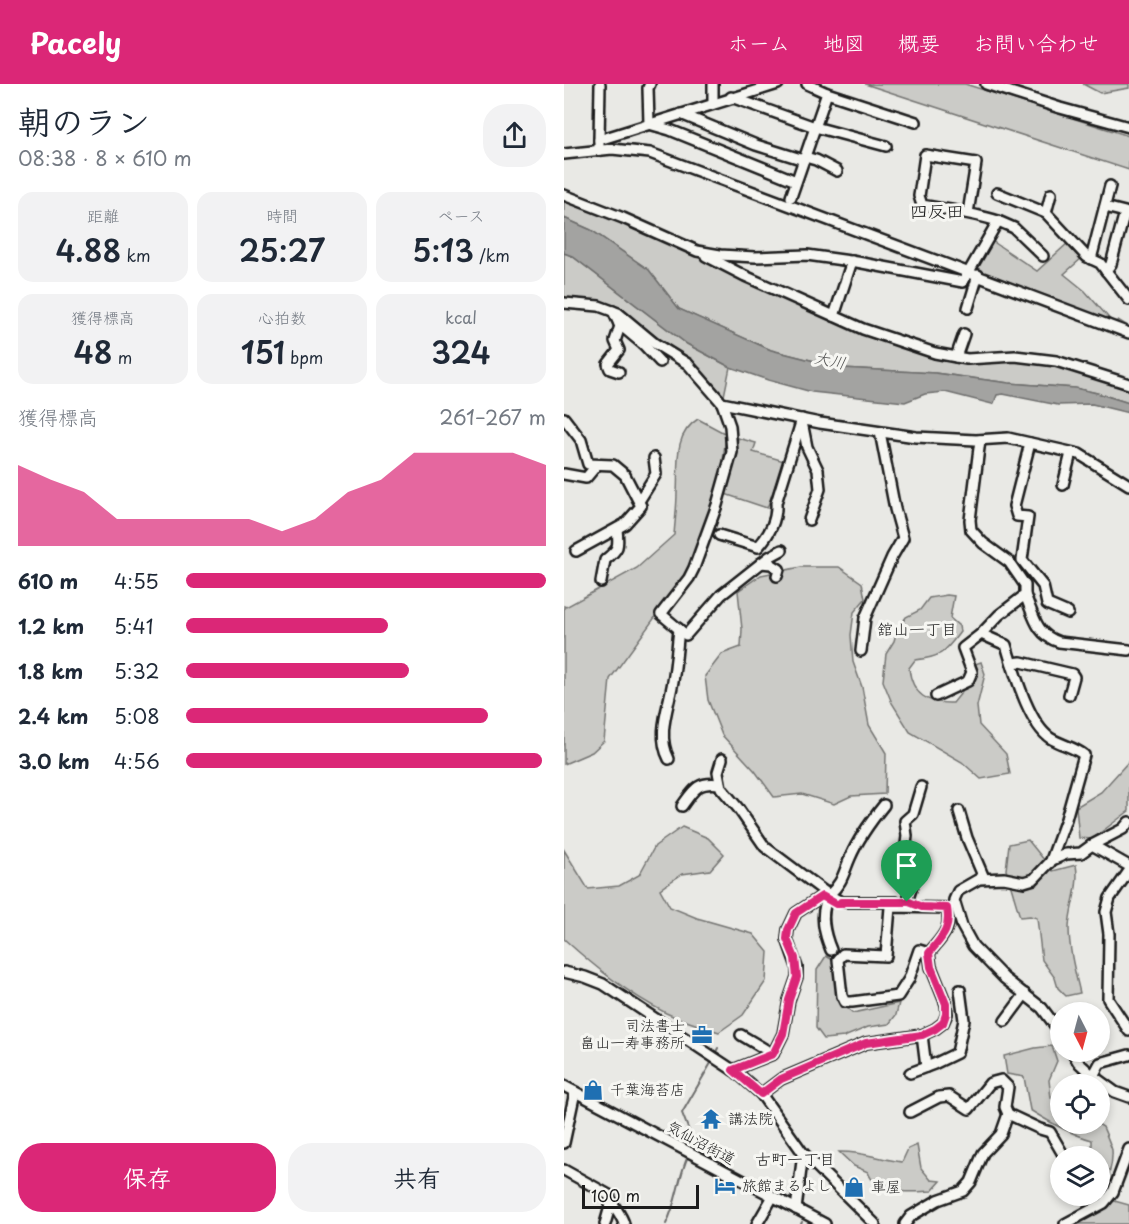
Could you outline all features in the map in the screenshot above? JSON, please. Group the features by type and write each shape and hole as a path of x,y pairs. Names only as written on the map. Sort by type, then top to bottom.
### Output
{"street":[{"path":"599,145 600,84"},
{"path":"649,124 648,88 650,84"},
{"path":"712,104 713,84"},
{"path":"564,154 599,145 649,124 778,84"},
{"path":"807,84 827,93 916,122"},
{"path":"986,84 1129,127"},
{"path":"791,196 827,93"},
{"path":"731,98 815,127 886,146"},
{"path":"681,114 756,145 804,159 816,160 837,171"},
{"path":"649,124 670,130 796,181"},
{"path":"599,145 612,149 650,153 1129,332"},
{"path":"968,213 976,163 925,155 919,196 922,206 968,213 998,221 1014,228 1043,256"},
{"path":"1091,259 1110,186"},
{"path":"997,193 1046,213 1087,257 1100,263 1128,295"},
{"path":"1046,213 1050,194"},
{"path":"564,195 697,251 745,276 863,329 924,350 967,359 1015,356 1056,361 1129,384"},
{"path":"1105,207 1125,213 1107,271"},
{"path":"968,308 974,274 998,221"},
{"path":"697,251 754,257 807,255 963,282 974,274"},
{"path":"834,316 852,261"},
{"path":"564,303 599,306 613,311 654,343 688,364 722,403 730,426 733,438 729,468 694,568 661,614 686,635 721,595 761,563 782,550"},
{"path":"613,311 620,329 615,341 619,350 608,364 610,369 619,372"},
{"path":"619,324 660,362"},
{"path":"956,357 964,334"},
{"path":"722,403 880,432 980,440 1008,438 1079,454 1129,485"},
{"path":"564,418 581,440 588,465 613,465 619,469 625,475 641,506 625,524 576,552"},
{"path":"802,419 807,447 818,470 820,489 809,520"},
{"path":"719,535 758,547 768,536 777,513 776,503 802,419"},
{"path":"861,651 865,618 892,556 903,538 880,432"},
{"path":"980,440 970,520 971,530 983,543 1009,562 1025,585 1025,595 1042,633 1059,642 1129,650"},
{"path":"1029,443 1014,506 1017,516 1028,518 1022,560 1043,586 1047,604 1068,613"},
{"path":"1063,485 1071,453"},
{"path":"639,501 656,474 654,458"},
{"path":"564,474 586,478 596,466"},
{"path":"601,582 605,560 616,552 618,546 617,529"},
{"path":"761,563 779,569 777,576"},
{"path":"936,696 968,681 972,672 963,648 1025,595"},
{"path":"669,759 663,747 663,734 674,680 679,629"},
{"path":"981,634 1006,645 1018,682 1034,719 1050,738 1084,755 1066,819 1050,863"},
{"path":"1012,663 1021,662 1072,674 1074,677 1069,695"},
{"path":"723,759 718,772 720,784 765,847 836,904 841,904 841,902 907,902 922,907"},
{"path":"682,806 698,786 711,783 720,784"},
{"path":"907,902 914,880 905,853 907,836 905,821 913,814 921,787"},
{"path":"831,950 824,933 824,908 828,897 844,876 849,858 858,842 884,805"},
{"path":"959,811 967,838 984,878"},
{"path":"761,1094 781,1079 866,1043 922,1035 935,1029 943,1023 946,1004 931,967 929,953 945,934 951,907 958,891 969,883 984,878 1004,878 1024,882 1034,879 1052,860 1066,854 1081,853 1129,822"},
{"path":"1092,845 1129,867"},
{"path":"1129,871 1110,898 1106,912 1109,934 1108,999 1129,1031"},
{"path":"733,1070 773,1054 783,1034 789,1000 797,977 795,958 787,939 788,930 796,913 822,896 828,897"},
{"path":"929,953 919,950 909,979 898,996 845,1002 842,996 838,960 843,954 886,956 890,907 951,907"},
{"path":"951,907 973,946 1004,978 1042,1008 1050,1019"},
{"path":"564,972 603,984 733,1070 761,1094 803,1154 875,1224"},
{"path":"910,1073 957,1053 964,1020 960,990"},
{"path":"1005,1021 1025,994"},
{"path":"741,1035 773,1054"},
{"path":"922,1035 927,1067"},
{"path":"1094,1074 1100,1063 1129,1055"},
{"path":"1078,1062 1091,1074"},
{"path":"910,1112 939,1097 949,1096 969,1109 990,1083 1001,1080 1008,1087 1005,1107 1008,1114 1040,1130 1050,1132 1058,1146"},
{"name":"気仙沼街道","path":"564,1086 825,1224"},
{"path":"1110,1088 1129,1097"},
{"path":"564,1143 575,1092"},
{"path":"905,1224 911,1216 929,1205 963,1191 971,1182 983,1153 1001,1134 1008,1114"},
{"path":"1065,1224 1104,1203 1113,1192 1129,1149"},
{"path":"796,1209 803,1154"},
{"path":"564,1170 609,1196 624,1224"},
{"path":"757,1224 772,1198"},
{"path":"605,1224 611,1203"}],"shaded area":[{"path":"865,84 965,84 1129,136 1129,170"},
{"path":"1083,84 1129,84 1129,88 1100,93"},
{"path":"564,200 611,217 707,261 935,353 1056,361 1129,384 1129,403 1075,388 1009,383 935,373 842,368 771,350 679,309 649,270 591,230 564,218"},
{"path":"564,218 591,230 649,270 679,309 771,350 842,368 935,373 1009,383 1075,388 1129,403 1129,413 1092,404 1058,405 1003,394 997,395 992,404 945,392 925,394 905,402 812,392 730,367 687,344 572,256 564,253"},
{"path":"992,241 1037,271 1068,243 1083,257 1064,274 1085,291 1114,324 1118,320 1126,325 1126,329 975,278"},
{"path":"564,253 572,256 687,344 730,367 724,396 700,368 626,313 596,302 564,298"},
{"path":"698,419 726,434 719,497 691,568 610,679 604,741 592,752 564,764 564,606 566,607 637,568 674,535 678,452 684,434"},
{"path":"738,438 756,443 753,452 784,461 767,508 725,494"},
{"path":"801,567 839,567 862,583 865,599 854,612 851,635 853,662 862,687 869,725 886,753 885,794 851,796 834,804 802,794 774,797 755,771 722,735 708,700 705,676 722,654 741,647 742,629 738,591 761,575"},
{"path":"954,596 950,618 959,626 960,632 942,653 915,660 909,668 911,677 923,696 936,702 953,703 961,693 975,664 981,662 985,674 977,706 979,725 1006,754 1010,774 981,779 962,762 910,732 892,703 883,681 886,654 906,617 920,610 929,598"},
{"path":"1129,761 1129,811 1092,839 1079,838 1076,807 1101,792"},
{"path":"682,827 708,838 724,854 710,870 682,874 660,889 670,907 697,918 753,934 768,952 766,981 743,1015 719,1032 666,1013 638,997 612,979 564,939 564,850 588,889 619,886 639,875 655,846"},
{"path":"1028,840 1053,871 1076,865 1077,881 1069,936 1080,993 1066,996 1058,988 1055,978 1042,960 1037,918 1020,917 1006,870 1009,844"},
{"path":"826,956 833,960 835,983 839,996 853,1013 899,1003 896,1015 889,1024 868,1027 844,1037 824,1039 816,1028 817,970"},
{"path":"1050,1046 1050,1062 1057,1062 1049,1080 1050,1121 1030,1110 1024,1077 1007,1074 1004,1056"},
{"path":"1076,1134 1106,1134 1112,1150 1110,1167 1110,1146 1092,1146 1092,1140"},
{"path":"917,1145 921,1168 931,1180 941,1181 932,1191 905,1192 886,1189 872,1180 868,1172 854,1166 839,1152 902,1162 908,1149"},
{"path":"1110,1201 1129,1205 1129,1224 1073,1224 1102,1206 1110,1206"}],"waterway":[{"path":"691,1151 694,1145 682,1113 711,1063"},
{"path":"666,1224 688,1156"}],"place":[{"name":"司法書士 畠山一寿事務所","path":"702,1035"},
{"name":"千葉海苔店","path":"593,1090"},
{"name":"講法院","path":"711,1119"},
{"name":"旅館まるよし","path":"725,1186"},
{"name":"車屋","path":"854,1187"}],"district":[{"name":"四反田","path":"937,212"},
{"name":"舘山一丁目","path":"917,629"},
{"name":"古町一丁目","path":"795,1159"}],"route":[{"path":"822,896 836,904 841,904 841,902 907,902 922,907 947,908 949,923 945,934 929,953 934,977 946,1004 943,1023 922,1035 866,1043 781,1079 761,1094 733,1070 773,1054 783,1034 789,1000 797,977 795,958 787,939 788,930 796,913 822,896"}],"water label":[{"name":"大川","path":"830,360"}]}
